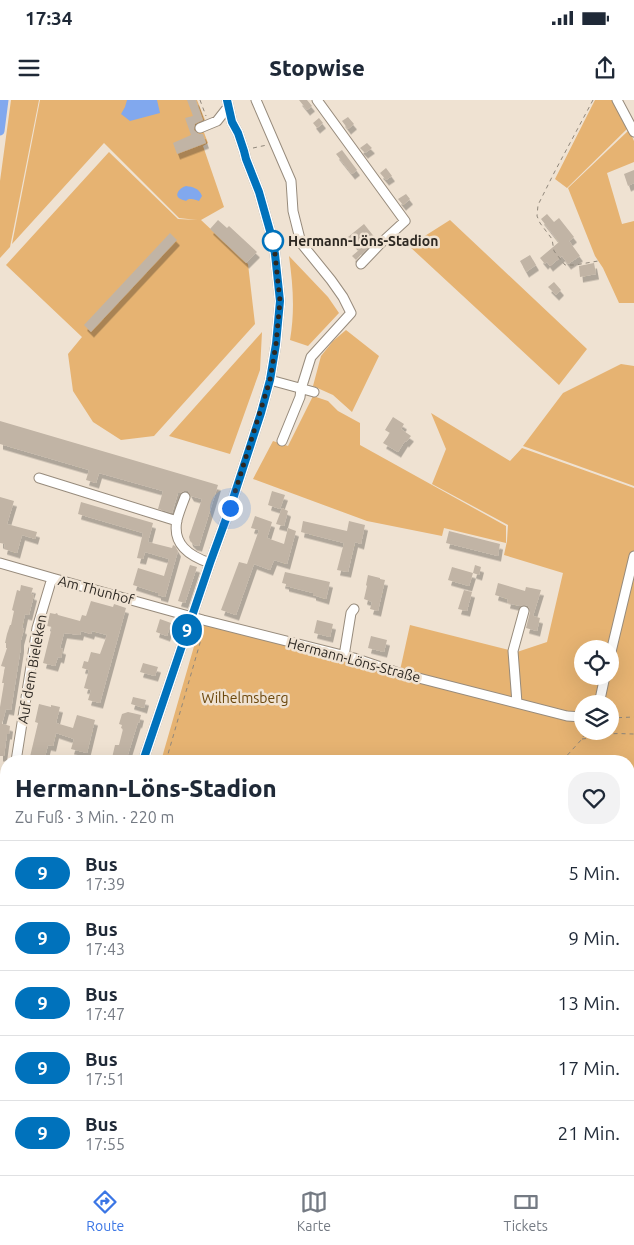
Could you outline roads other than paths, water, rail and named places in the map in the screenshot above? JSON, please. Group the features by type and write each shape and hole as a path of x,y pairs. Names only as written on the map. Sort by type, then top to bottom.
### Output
{"street":[{"path":"256,100 291,180 293,211 301,243 331,280 351,313 311,357 300,397 282,441"},
{"path":"317,100 406,221 361,264"},
{"path":"618,100 634,132"},
{"path":"200,128 217,121 227,104"},
{"path":"145,755 230,508 270,380 276,344 280,301 272,238 259,192 227,104"},
{"path":"270,380 314,392"},
{"path":"39,478 177,521"},
{"path":"185,497 177,521 177,536 181,545 188,553 210,563"},
{"path":"614,640 634,556"},
{"name":"Am Thunhof","path":"0,563 192,617"},
{"name":"Auf dem Bieleken","path":"17,755 37,628 52,578"},
{"path":"344,656 351,610"},
{"path":"517,703 513,651 524,611"},
{"name":"Hermann-Löns-Straße","path":"192,617 344,656 399,673 574,716"}],"water":[{"path":"127,100 157,100 160,113 130,121 121,114"},
{"path":"186,186 193,187 199,191 202,196 199,201 188,199 185,201 178,197 179,191"}],"waterway":[{"path":"0,131 4,100"}],"place":[{"name":"Hermann-Löns-Stadion","path":"273,241"}],"park label":[{"name":"Wilhelmsberg","path":"245,698"}]}
